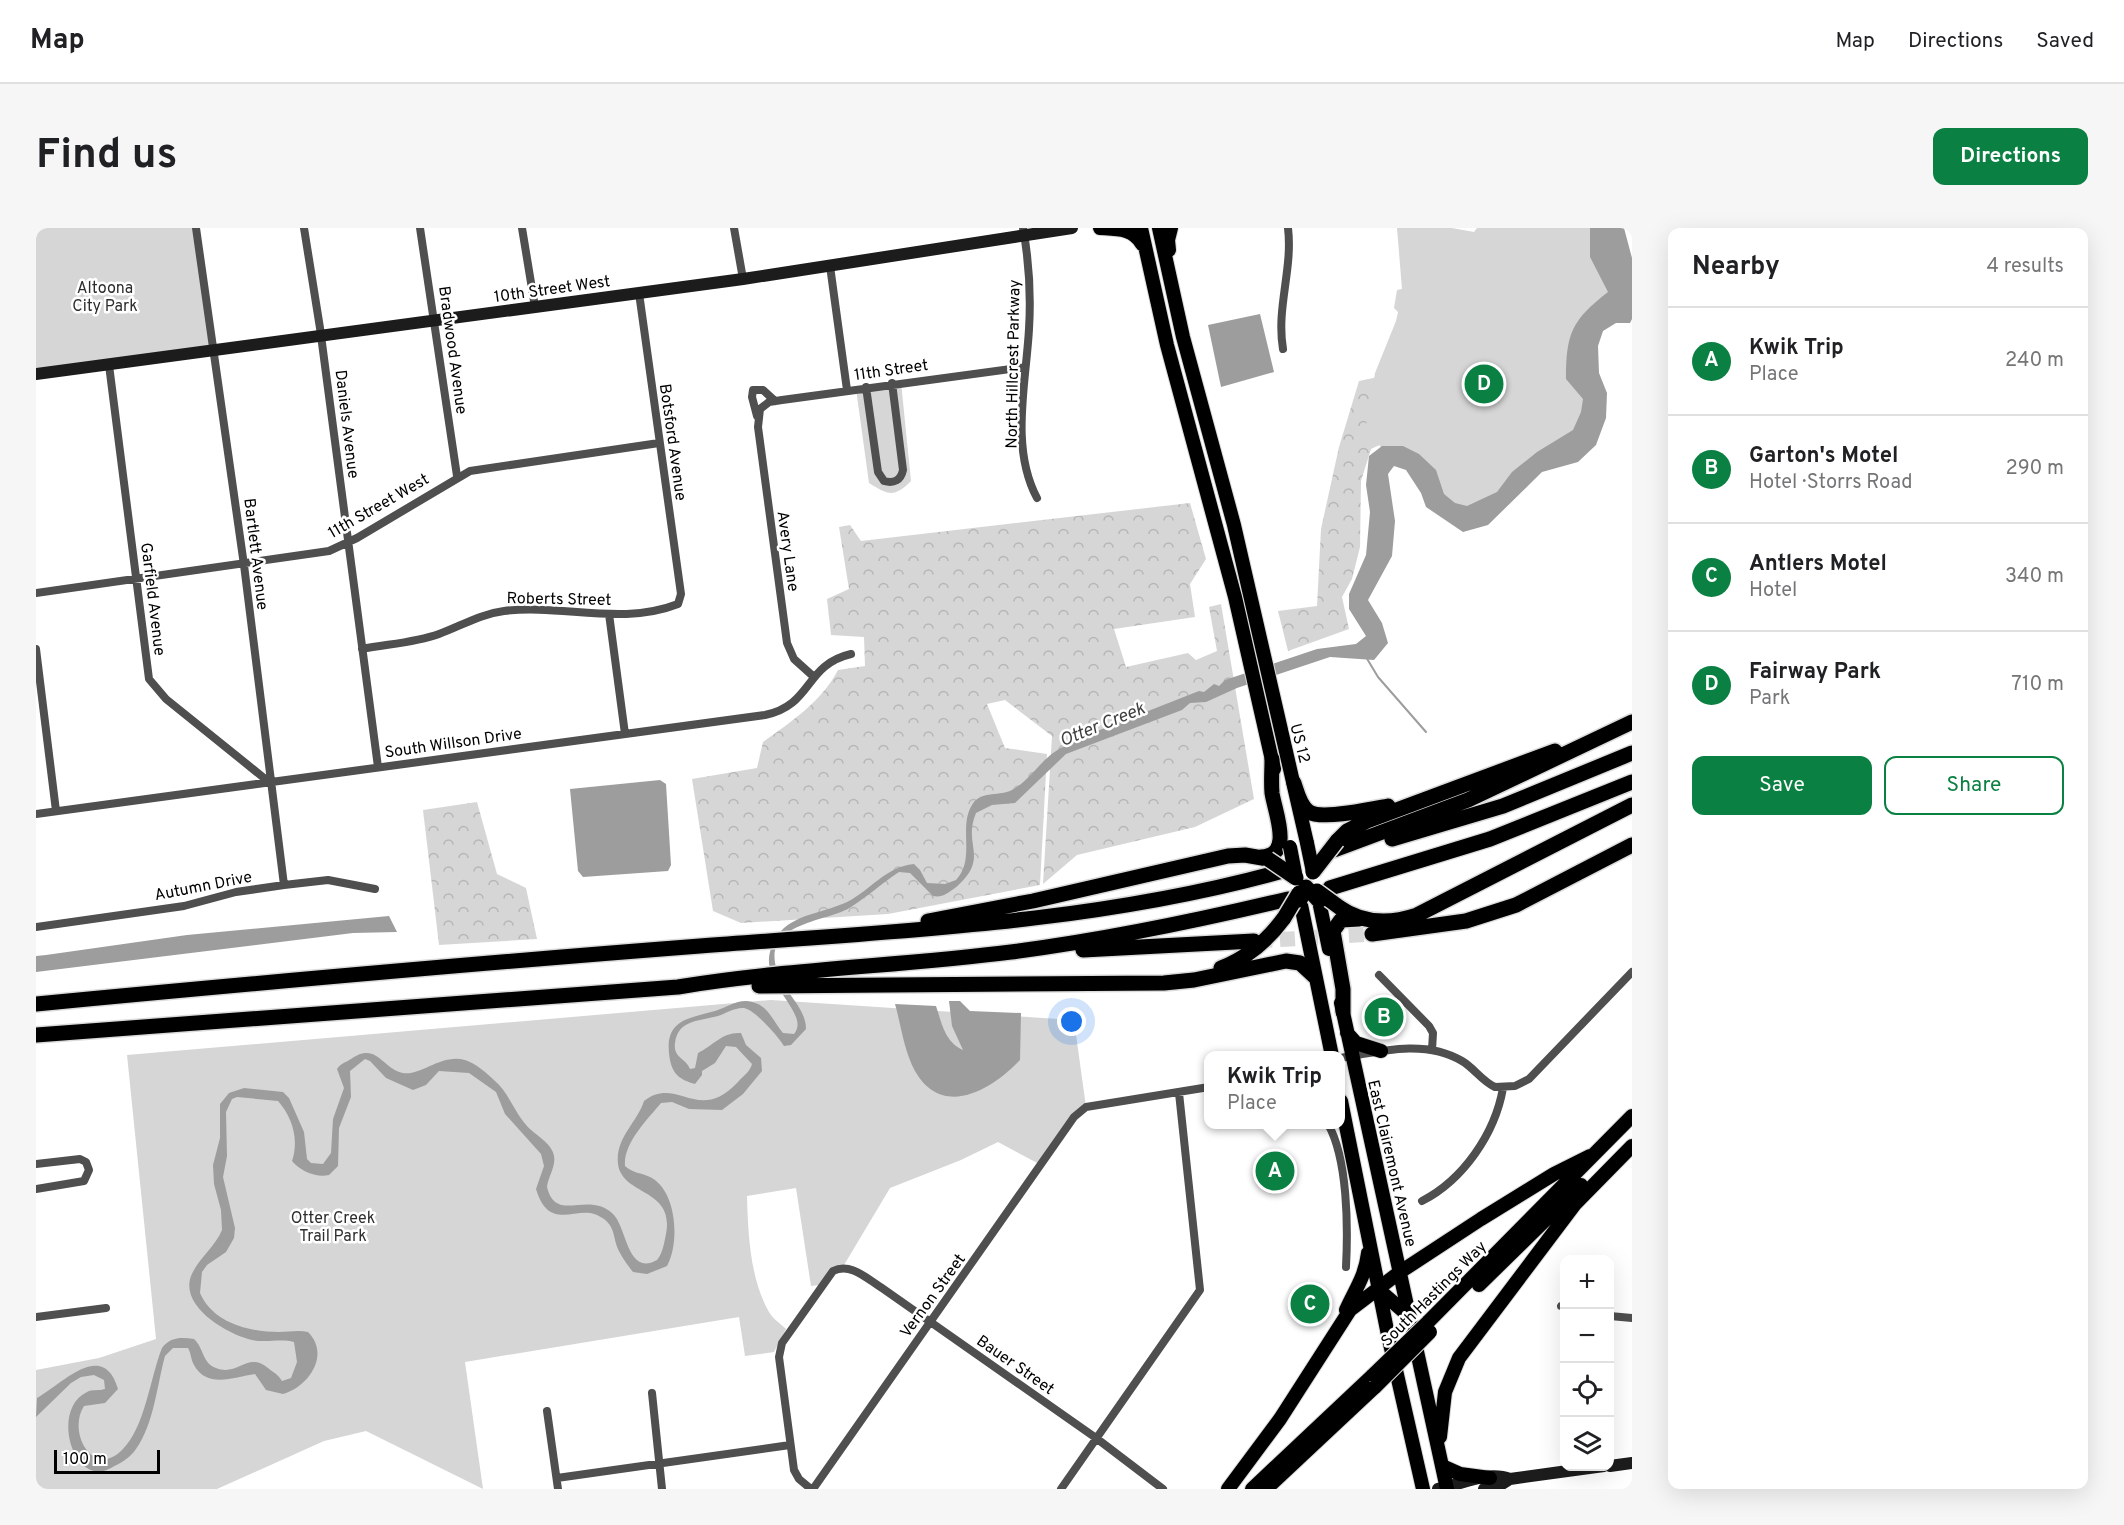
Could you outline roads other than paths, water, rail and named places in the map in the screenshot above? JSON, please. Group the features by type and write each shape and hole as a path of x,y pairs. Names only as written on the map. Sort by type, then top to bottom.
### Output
{"highway":[{"path":"1144,984 1209,972 1231,964 1265,941 1284,918 1299,882 1354,827 1629,723"},
{"path":"1333,849 1458,805 1629,723"},
{"path":"1333,849 1503,806 1632,753"},
{"path":"1272,759 1272,795 1281,839 1279,848 1273,855 1299,882"},
{"path":"814,979 1011,952 1164,927 1299,882 1490,839 1632,782"},
{"path":"1294,783 1303,806 1316,814 1361,810 1421,800"},
{"path":"1343,1012 1343,989 1333,931 1341,920 1390,921 1417,915 1632,805"},
{"path":"1372,934 1466,921 1515,905 1632,845"},
{"path":"833,936 981,912 1228,856 1299,882 1359,919"},
{"path":"36,1004 282,981 964,927 1108,907 1211,888 1299,882"},
{"path":"1011,952 1254,941"},
{"path":"36,1035 725,983 814,979 1144,984 1194,980 1286,961 1299,962 1314,976"}],"main road":[{"path":"1100,228 1131,231 1138,236 1145,248"},
{"name":"US 12","path":"1141,228 1177,384 1221,540 1290,847"},
{"path":"1149,228 1160,281 1188,378 1201,408"},
{"name":"US 12","path":"1159,228 1201,408 1234,525 1307,843"},
{"path":"1171,228 1168,247 1193,360 1196,388"},
{"name":"East Clairemont Avenue","path":"1307,843 1299,882 1314,976 1331,1051"},
{"name":"East Clairemont Avenue","path":"1290,847 1299,882 1343,1012 1347,1033 1347,1057 1396,1253 1446,1489"},
{"path":"1347,1033 1356,1043 1381,1051"},
{"name":"South Hastings Way","path":"1429,1327 1590,1156 1632,1116"},
{"path":"1345,1121 1368,1239 1424,1489"},
{"name":"South Hastings Way","path":"1266,1489 1429,1327 1632,1135"},
{"path":"1487,1483 1442,1466 1442,1407 1448,1380 1459,1358 1579,1200 1632,1146"},
{"path":"1341,1320 1362,1299 1379,1290 1400,1272 1554,1174 1590,1156"},
{"path":"1396,1253 1414,1252 1481,1219"},
{"path":"1228,1489 1280,1419 1341,1320 1356,1287 1362,1282 1368,1239"},
{"path":"1379,1290 1410,1317"},
{"name":"South Hastings Way","path":"1252,1489 1374,1381"}],"street":[{"name":"Bartlett Avenue","path":"196,228 244,565 269,782 284,885"},
{"name":"Daniels Avenue","path":"304,228 321,337 378,767"},
{"name":"Bradwood Avenue","path":"420,228 457,476"},
{"path":"522,228 535,307"},
{"path":"734,228 743,279"},
{"name":"10th Street West","path":"36,374 743,279 1024,232 1072,228"},
{"path":"1283,349 1280,323 1289,264 1288,228"},
{"name":"North Hillcrest Parkway","path":"1024,232 1030,295 1025,367 1024,448 1029,483 1037,498"},
{"path":"830,266 847,390"},
{"name":"Botsford Avenue","path":"639,293 681,594"},
{"name":"Garfield Avenue","path":"109,365 149,679 166,699 269,782"},
{"name":"11th Street","path":"757,418 762,406 776,401 892,383 1025,367"},
{"path":"866,387 878,472 884,481 895,482 900,478 903,470 892,383"},
{"name":"Avery Lane","path":"776,401 759,389 753,390 752,397 757,418 787,644 794,659 814,677"},
{"name":"11th Street West","path":"36,593 137,581 329,550 348,542 457,476 484,468 659,443"},
{"name":"Roberts Street","path":"362,649 416,640 503,611 545,610 609,614 662,610 678,604 681,594"},
{"path":"609,614 625,734"},
{"path":"36,649 56,811"},
{"name":"South Willson Drive","path":"36,814 774,713 794,703 831,660 851,654"},
{"name":"Autumn Drive","path":"36,927 184,906 236,892 328,880 375,889"},
{"path":"1347,1057 1381,1051 1432,1050 1458,1059 1489,1084 1503,1088 1515,1086 1529,1078 1632,972"},
{"path":"1379,975 1429,1026 1433,1033 1432,1050"},
{"path":"1061,1489 1200,1290 1179,1094 1204,1088"},
{"path":"1422,1201 1446,1188 1490,1131 1498,1115 1503,1088"},
{"name":"Vernon Street","path":"812,1489 1074,1117 1086,1107 1179,1094"},
{"path":"1330,1129 1335,1141 1347,1205 1346,1267"},
{"path":"36,1164 80,1159 86,1162 89,1170 84,1181 36,1188"},
{"name":"Bauer Street","path":"790,1445 779,1357 782,1343 833,1271 841,1267 849,1268 930,1323 1096,1438 1163,1489"},
{"path":"36,1317 106,1308"},
{"path":"1614,1316 1632,1318"},
{"path":"652,1393 662,1489"},
{"path":"547,1411 558,1489"},
{"path":"557,1478 790,1445 795,1475 812,1489"},
{"path":"1614,1465 1632,1463"},
{"path":"1446,1489 1459,1482 1487,1483 1573,1471"}],"waterway":[{"path":"1366,657 1378,677 1426,732"}],"tunnel":[{"path":"1257,941 1372,934"}],"place":[{"name":"Fairway Park","path":"1484,384"},
{"name":"Garton's Motel","path":"1384,1017"},
{"name":"Kwik Trip","path":"1275,1171"},
{"name":"Antlers Motel","path":"1310,1304"}],"park label":[{"name":"Altoona City Park","path":"105,296"},
{"name":"Otter Creek Trail Park","path":"333,1226"}],"water label":[{"name":"Otter Creek","path":"1102,724"}]}
